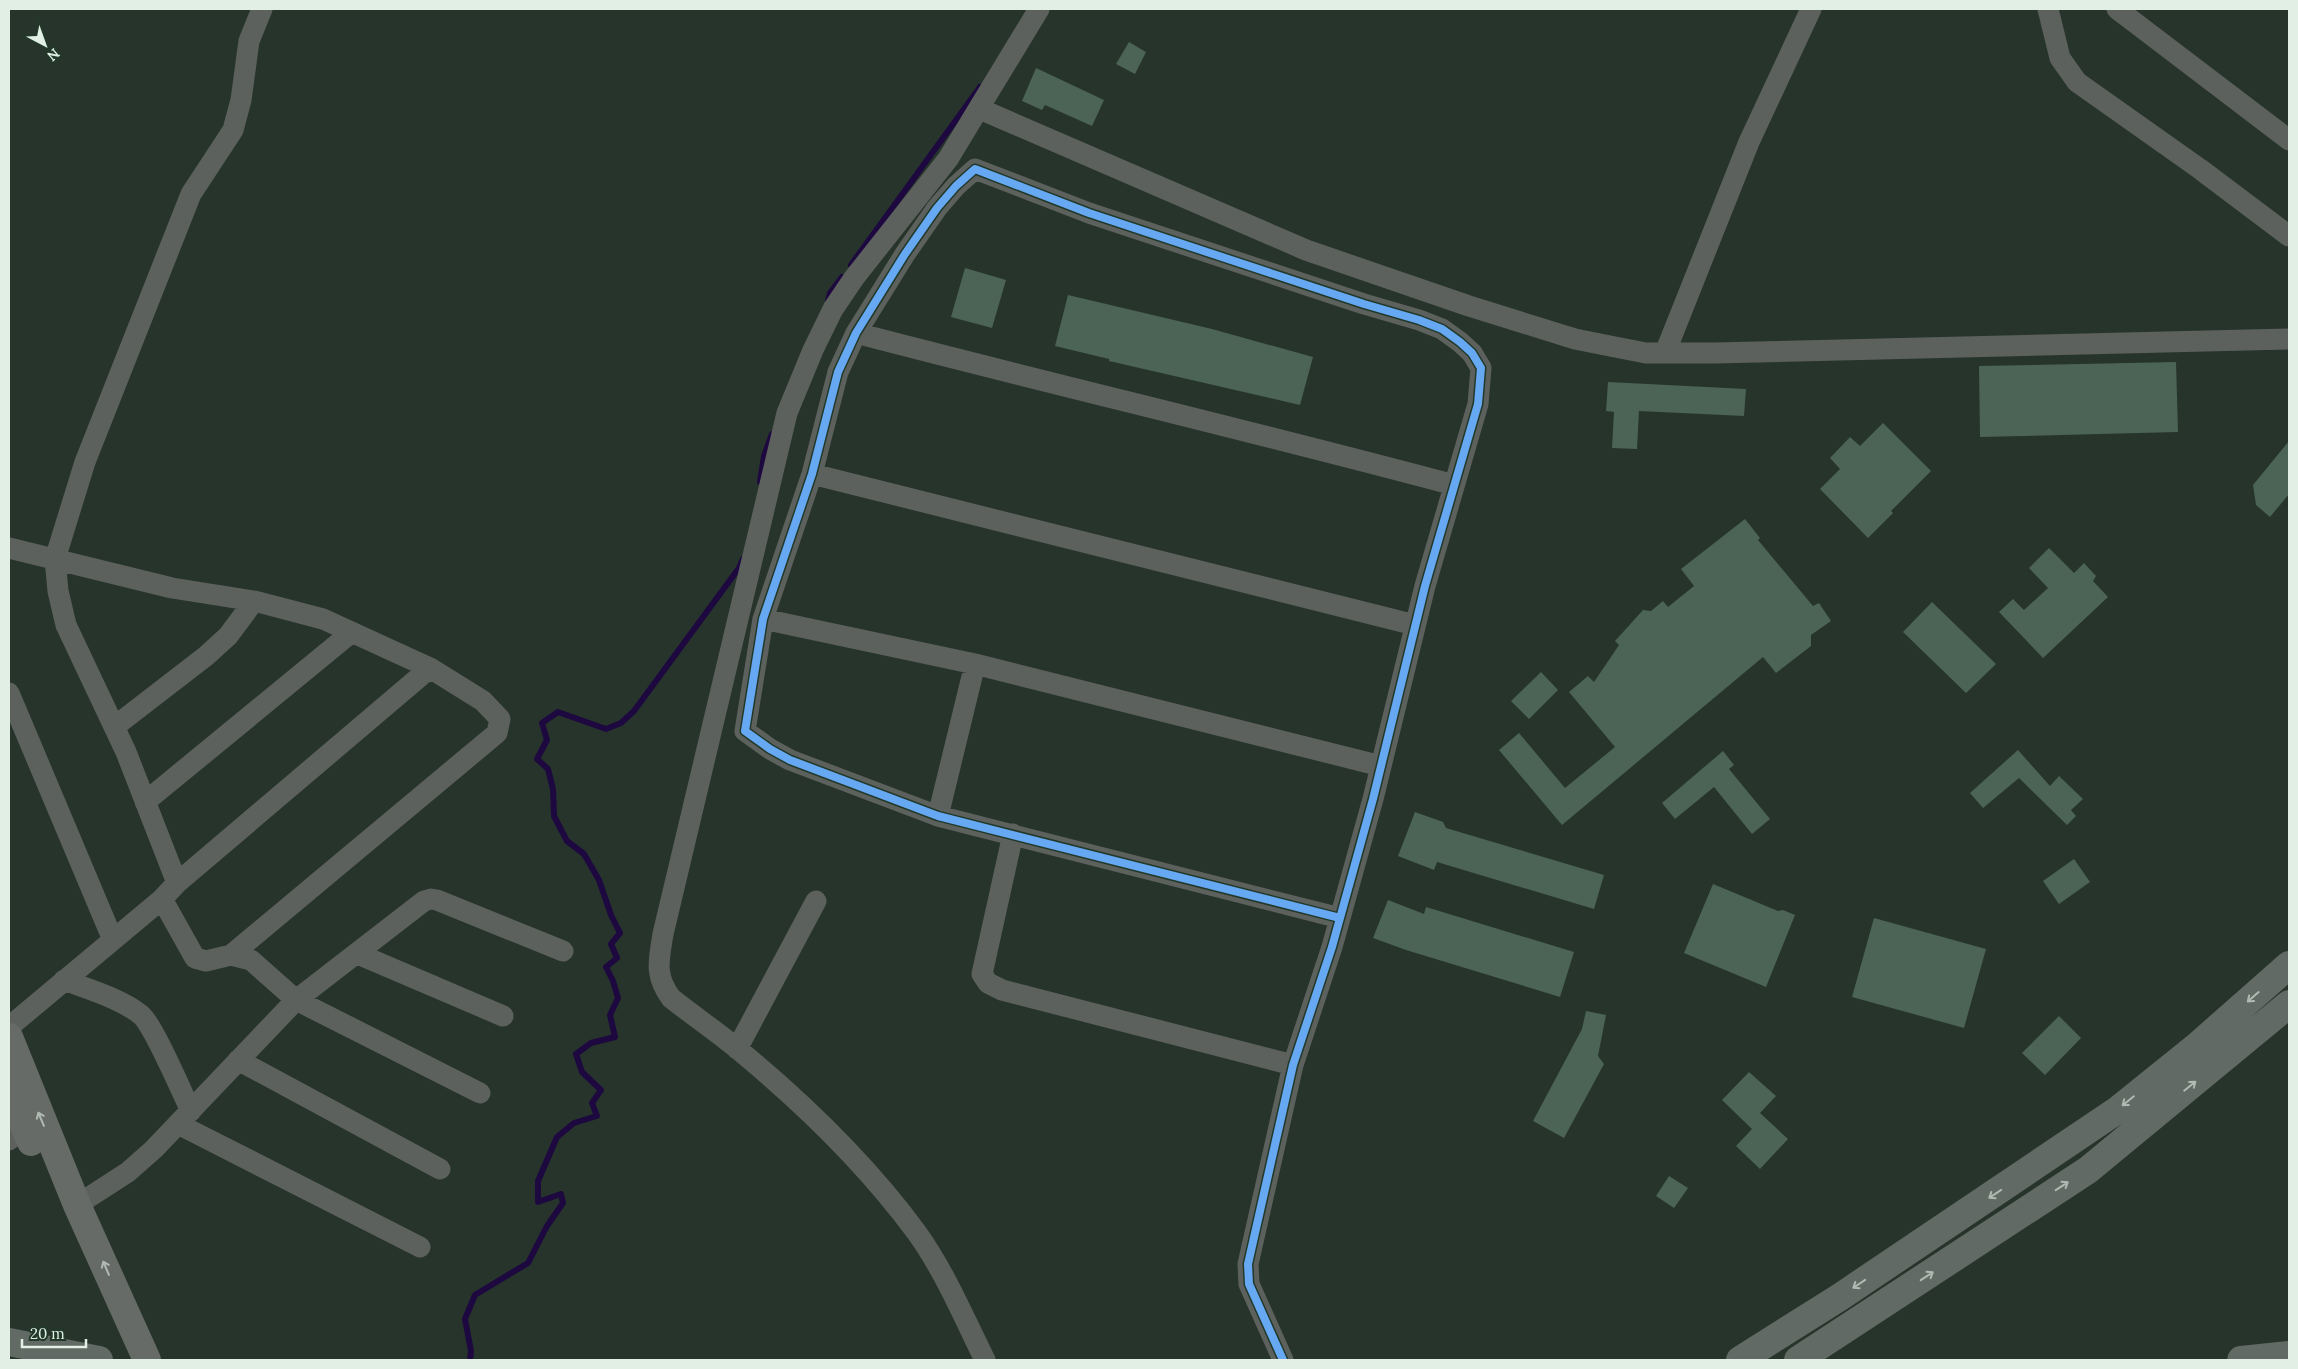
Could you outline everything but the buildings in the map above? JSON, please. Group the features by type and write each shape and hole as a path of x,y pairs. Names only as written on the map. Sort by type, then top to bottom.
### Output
{"main road":[{"path":"1740,1360 1856,1286 2119,1109 2196,1047 2289,965"},
{"path":"1798,1360 2088,1170 2289,1004"},
{"path":"9,1037 77,1205 147,1360"},
{"path":"9,1090 16,1133 44,1174 127,1360"},
{"path":"9,1342 98,1360"},
{"path":"2241,1360 2289,1355"}],"street":[{"path":"177,883 114,727 66,625 58,591 54,559 86,462 192,194 233,130 241,100 248,41 262,9"},
{"path":"985,1360 918,1234 888,1197 814,1118 738,1049 671,998 663,987 657,967 663,934 787,413 813,350 833,309 854,278 948,158 980,109 1039,9"},
{"path":"1665,353 1749,142 1811,9"},
{"path":"2048,9 2060,58 2077,82 2200,169 2289,236"},
{"path":"2117,9 2289,140"},
{"path":"980,109 1306,250 1469,306 1575,338 1646,353 2289,339"},
{"path":"1283,1360 1249,1284 1248,1264 1293,1065 1340,918 1381,766 1415,625 1478,404 1481,368 1472,353 1442,329 1089,213 975,169 956,186 937,208 905,254 856,333 838,372 812,474 764,619 744,731 790,760 938,816 1340,918"},
{"path":"856,333 1084,392 1266,434 1454,485"},
{"path":"812,474 1415,625"},
{"path":"9,548 172,588 254,602 323,619 430,668 483,701 500,719 497,733 230,955 206,961 195,958 162,899"},
{"path":"114,727 206,656 228,636 254,602"},
{"path":"764,619 975,664 1381,766"},
{"path":"145,802 352,632"},
{"path":"938,816 975,664"},
{"path":"9,1026 162,899 177,883 430,668"},
{"path":"9,693 113,940"},
{"path":"1013,834 982,974 988,983 1002,990 1293,1065"},
{"path":"77,1205 128,1172 184,1118 296,1000 358,954 424,901 431,899 563,951"},
{"path":"738,1049 816,900"},
{"path":"358,954 502,1016"},
{"path":"230,955 251,960 296,1000 480,1093"},
{"path":"64,980 117,1002 142,1016 153,1034 184,1118 420,1246"},
{"path":"238,1060 440,1169"}],"waterway":[{"path":"851,265 980,87"},
{"path":"828,301 830,293 842,277"},
{"path":"760,482 764,456 772,434"},
{"path":"470,1360 471,1351 465,1319 475,1295 528,1263 547,1226 563,1203 561,1194 538,1202 538,1181 557,1137 574,1123 597,1116 592,1103 601,1090 582,1072 576,1054 591,1043 615,1037 610,1015 618,998 606,967 617,958 611,944 620,933 611,915 599,880 584,854 567,841 554,816 553,789 548,769 537,759 547,740 542,723 558,712 606,729 621,723 634,711 739,568 743,559"}],"cycle path":[{"path":"1283,1360 1249,1284 1248,1264 1293,1065 1332,947 1373,799 1425,586 1478,404 1481,368 1472,353 1442,329 1089,213 975,169 956,186 937,208 905,254 856,333 838,372 812,474 763,619 745,731 770,749 790,760 938,816 1340,918"}]}
